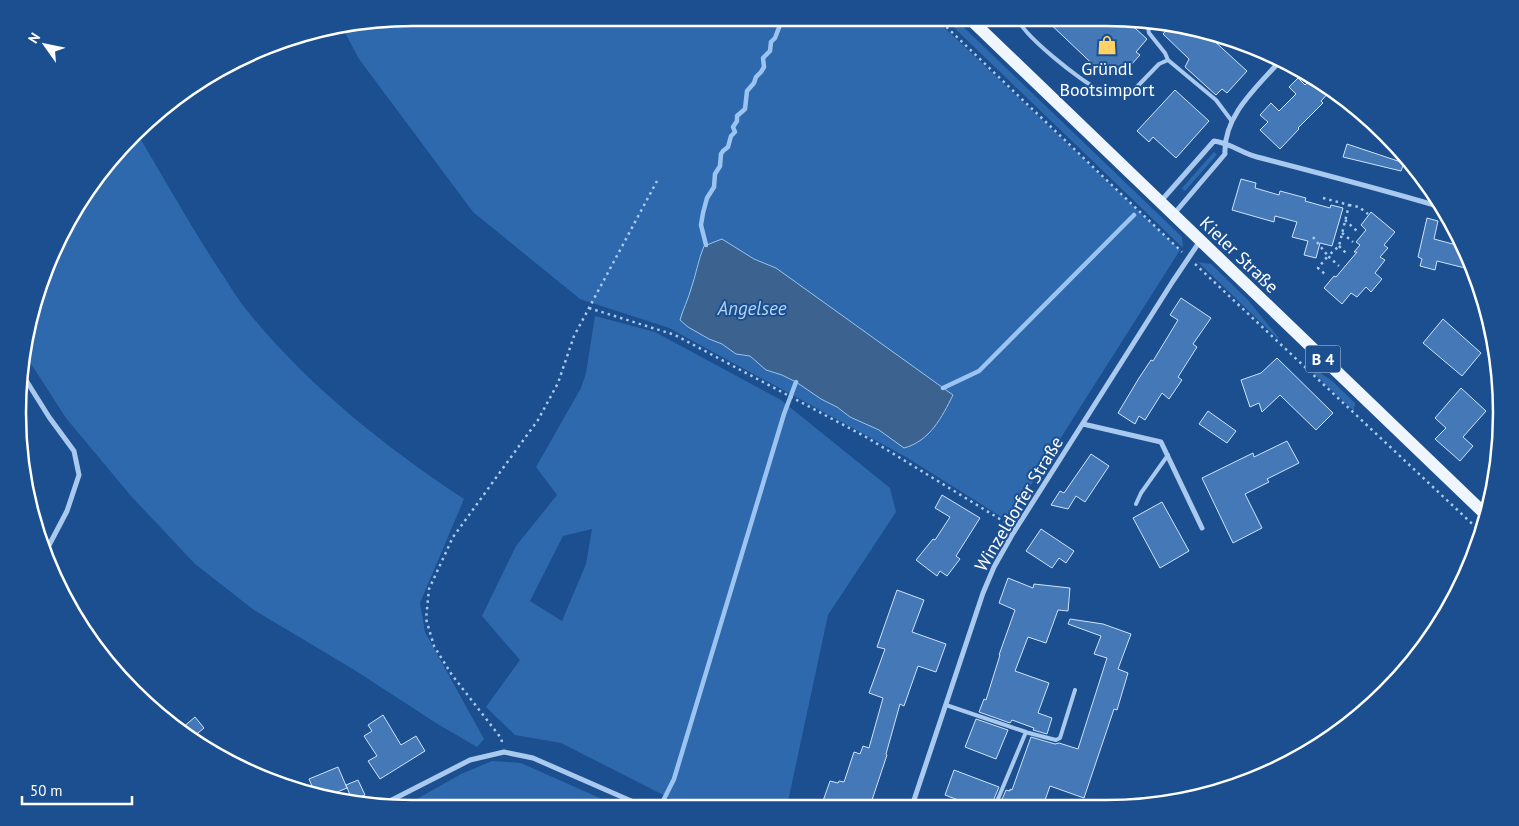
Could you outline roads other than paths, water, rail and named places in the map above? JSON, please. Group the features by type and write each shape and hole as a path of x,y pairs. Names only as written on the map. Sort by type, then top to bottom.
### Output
{"main road":[{"name":"Kieler Straße","path":"977,26 1481,510"}],"street":[{"path":"1172,215 1225,154 1224,142 1231,120 1276,66"},
{"path":"1160,203 1214,141 1224,142 1245,154 1341,178 1432,204"},
{"name":"Winzeldorfer Straße","path":"914,800 983,593 994,567 1016,529 1200,241"},
{"path":"28,383 74,451 79,475 67,511 50,544"},
{"path":"1083,424 1161,442 1202,528"},
{"path":"393,799 470,760 504,752 533,758 629,800"}],"lane":[{"path":"1022,26 1073,73 1099,89 1108,92 1118,94 1131,93 1159,64 1168,60"},
{"path":"1149,29 1149,33 1165,53 1168,60 1216,100 1231,120"},
{"path":"1136,504 1141,493 1168,455"},
{"path":"946,705 1025,732 1056,740 1060,738 1075,690"},
{"path":"998,800 1025,732"}],"water":[{"name":"Angelsee","path":"722,239 754,259 776,268 953,395 940,420 928,434 913,445 904,448 879,430 850,417 796,382 766,370 750,356 736,354 722,344 688,327 680,320 704,246"}],"waterway":[{"path":"706,245 701,225 707,198 714,187 715,174 720,166 721,154 728,147 731,136 735,132 733,127 737,121 737,116 745,109 747,91 764,67 763,58 770,51 771,42 775,38 780,26"},
{"path":"943,388 979,371 1134,215"},
{"path":"664,800 674,779 784,414 796,382"}],"place":[{"name":"Gründl Bootsimport","path":"1107,45"}]}
